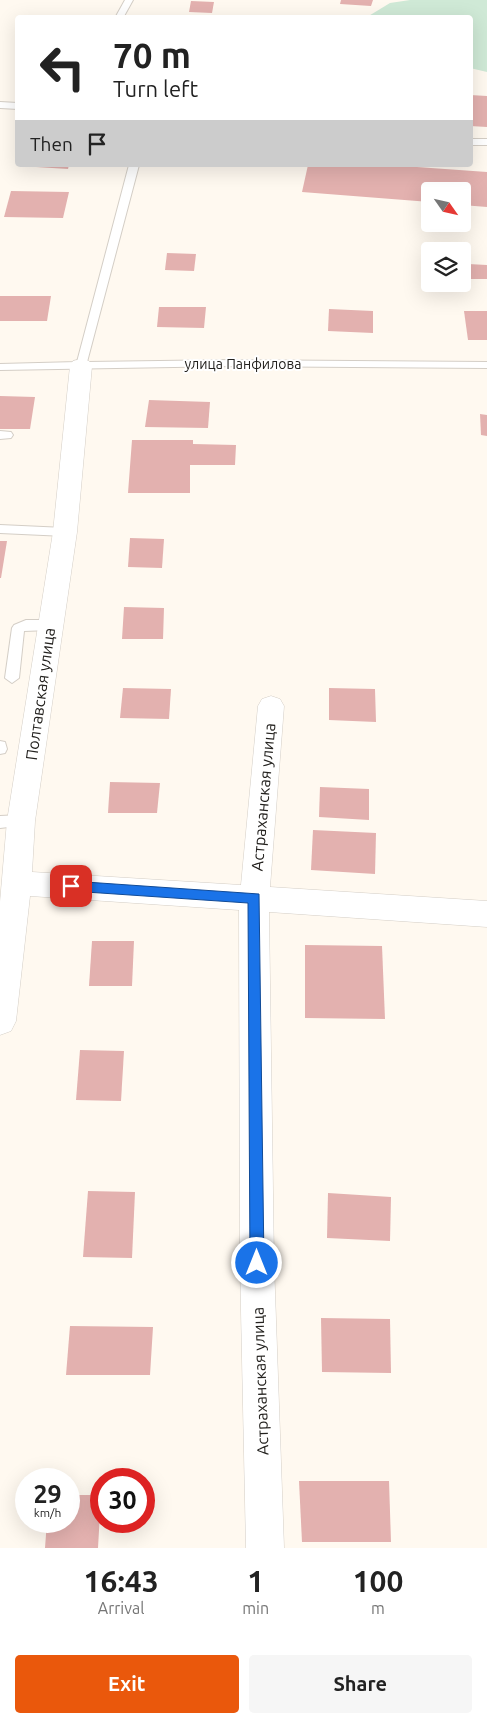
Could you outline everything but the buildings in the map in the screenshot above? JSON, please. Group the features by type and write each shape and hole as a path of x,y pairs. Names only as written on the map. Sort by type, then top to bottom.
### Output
{"street":[{"name":"Полтавская улица","path":"0,1021 17,883 11,821 50,625 65,532 81,366"},
{"name":"Астраханская улица","path":"265,1548 257,1263 254,898 271,706"},
{"path":"17,883 487,914"}],"lane":[{"path":"121,15 129,0"},
{"path":"0,105 15,106"},
{"path":"473,142 487,142"},
{"path":"81,366 133,167"},
{"name":"улица Панфилова","path":"0,367 232,363 487,365"},
{"path":"0,529 65,532"},
{"path":"12,678 18,628 26,625 50,625"}],"green space":[{"path":"410,0 487,0 487,72 473,69 473,15 370,15 390,3"}],"route":[{"path":"71,886 254,898 257,1263"}]}
